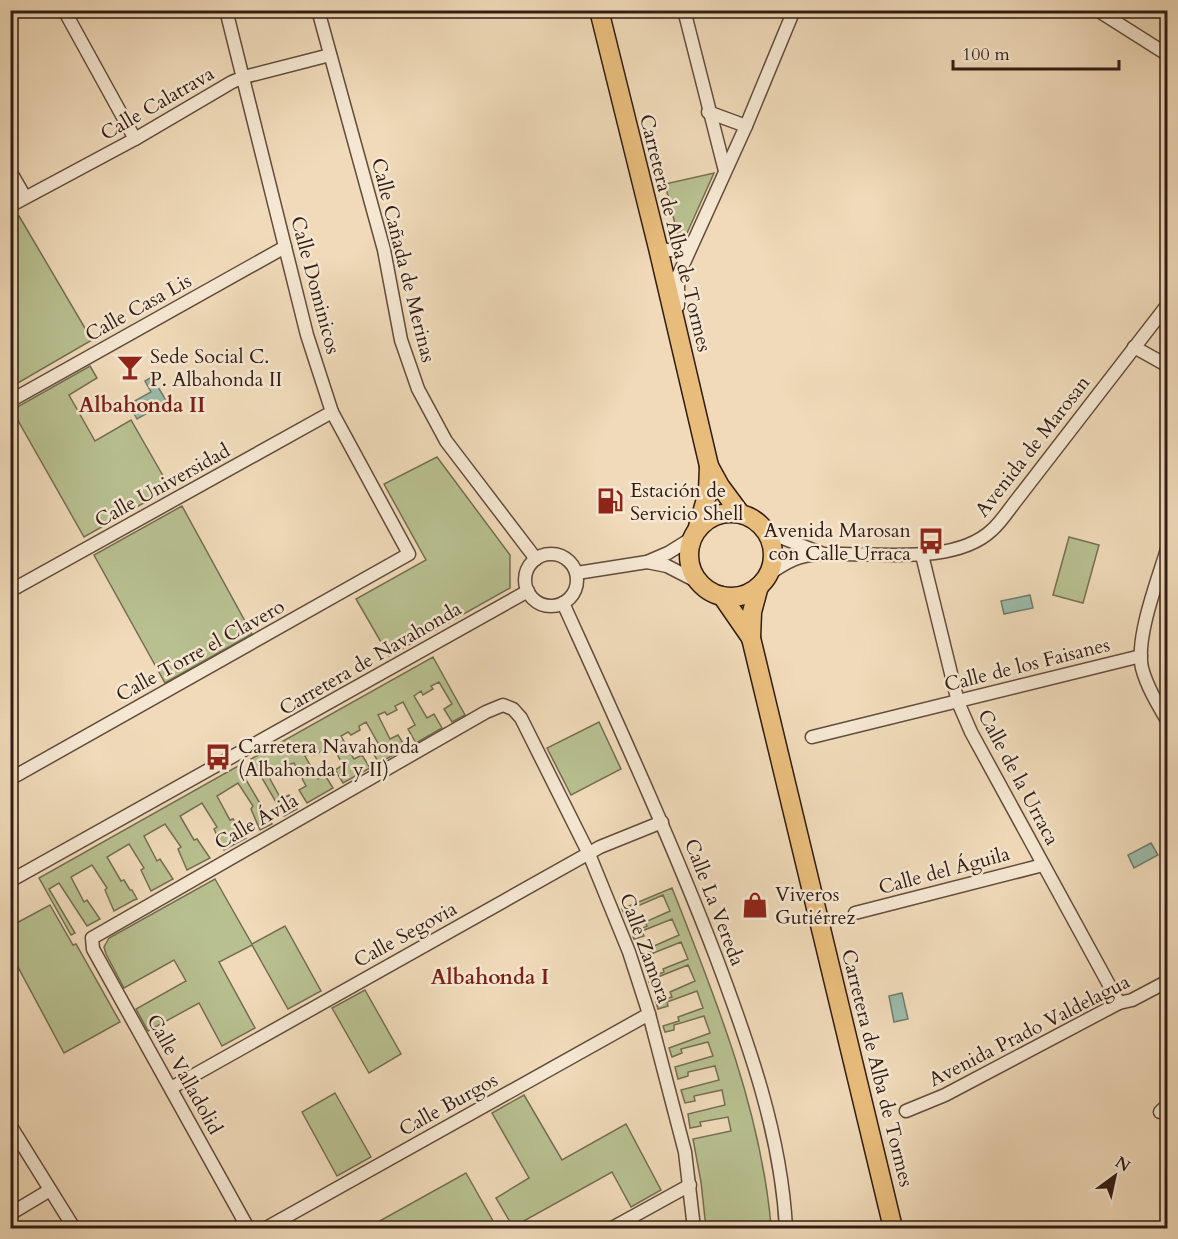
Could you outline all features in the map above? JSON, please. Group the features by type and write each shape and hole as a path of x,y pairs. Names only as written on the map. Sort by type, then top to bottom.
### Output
{"main road":[{"name":"Carretera de Alba de Tormes","path":"599,10 709,466 708,492 695,533"},
{"name":"Carretera de Alba de Tormes","path":"709,466 720,486 740,513"},
{"path":"726,513 740,513 757,521 766,532 773,547 773,561 764,580 748,594 735,597 722,596 710,592 699,583 690,567 688,553 695,533 710,518 726,513"},
{"name":"Carretera de Alba de Tormes","path":"764,580 752,612 751,638 893,1228"},
{"name":"Carretera de Alba de Tormes","path":"722,596 751,638"}],"street":[{"path":"64,10 135,139"},
{"name":"Calle Dominicos","path":"226,10 308,335 332,412 409,554"},
{"name":"Calle Cañada de Merinas","path":"318,10 384,250 401,340 418,389 446,441 536,559"},
{"path":"684,10 724,171"},
{"path":"679,337 678,276 746,126 794,10"},
{"path":"1097,10 1167,55"},
{"name":"Calle Calatrava","path":"10,206 244,77 330,55"},
{"path":"708,112 746,126"},
{"path":"10,171 25,197"},
{"path":"658,248 670,251 682,250 692,242"},
{"name":"Calle Casa Lis","path":"10,401 285,247"},
{"name":"Avenida de Marosan","path":"764,580 800,557 822,554 922,555 942,553 966,546 992,530 1167,304"},
{"path":"1134,347 1167,366"},
{"name":"Calle Universidad","path":"10,591 332,412"},
{"name":"Avenida de Marosan","path":"766,532 822,554"},
{"path":"577,573 647,562 668,554 695,533"},
{"name":"Calle de los Faisanes","path":"812,737 1141,656 1140,648 1146,621 1167,546"},
{"name":"Calle Torre el Clavero","path":"14,777 409,554"},
{"path":"547,554 563,557 572,563 577,573 575,590 563,603 554,606 534,599 528,591 525,579 529,567 536,559 547,554"},
{"name":"Calle de la Urraca","path":"922,555 958,702 971,732 1119,1003"},
{"path":"647,562 667,566 699,583"},
{"name":"Carretera de Navahonda","path":"10,881 528,591"},
{"name":"Calle La Vereda","path":"563,603 689,886 749,1045 770,1124 783,1190 786,1228"},
{"path":"1141,656 1142,668 1167,722"},
{"name":"Calle Zamora","path":"503,705 513,709 521,718 589,854 629,952 649,1014 685,1152 694,1228"},
{"name":"Calle Ávila","path":"92,938 478,717 503,705"},
{"path":"10,763 14,777"},
{"name":"Calle Segovia","path":"171,1088 600,847 662,822"},
{"name":"Calle del Águila","path":"855,913 1043,865"},
{"name":"Calle Valladolid","path":"92,938 93,949 248,1228"},
{"name":"Avenida Prado Valdelagua","path":"906,1111 945,1095 1119,1003 1132,1000 1167,981"},
{"name":"Calle Burgos","path":"266,1228 649,1014"},
{"path":"10,1125 74,1228"},
{"path":"612,1228 690,1185"},
{"path":"10,1214 50,1190"}],"shaded area":[{"path":"714,173 683,242 680,244 665,184"},
{"path":"19,216 92,340 11,387 11,221"},
{"path":"90,366 97,378 69,395 95,441 131,420 170,488 84,537 12,410"},
{"path":"152,377 167,402 137,419 129,404 151,392 145,381"},
{"path":"437,457 510,555 510,588 389,656 356,599 426,560 384,484"},
{"path":"182,506 252,634 165,683 94,555"},
{"path":"1069,537 1099,545 1083,603 1053,595"},
{"path":"1030,595 1033,608 1004,614 1001,601"},
{"path":"433,657 465,715 452,722 444,709 452,704 439,682 431,686 433,689 423,695 421,691 414,696 427,718 434,714 442,728 416,743 408,729 415,725 403,702 395,706 397,710 387,715 385,712 378,715 390,739 398,735 406,748 379,763 371,750 379,745 366,722 359,726 360,730 351,735 348,732 341,736 354,759 362,755 370,768 343,783 335,770 343,765 330,742 323,746 324,750 314,755 312,752 305,756 318,779 325,775 333,788 307,803 299,790 306,786 294,763 286,766 288,770 278,776 276,772 269,777 281,799 289,795 297,809 284,816 251,759"},
{"path":"599,722 621,769 571,795 547,748"},
{"path":"238,766 272,824 260,830 251,809 253,806 238,783 217,796 230,820 233,819 246,838 224,850 214,829 217,827 202,803 180,816 194,840 197,839 210,858 187,870 178,849 181,847 165,824 144,836 157,861 160,859 173,879 151,891 141,870 144,868 129,844 107,857 121,881 124,880 137,899 114,911 105,890 107,888 92,865 71,877 84,902 87,900 100,919 87,926 59,883 49,889 75,933 71,935 39,878"},
{"path":"1151,843 1158,855 1134,868 1128,855"},
{"path":"215,879 252,944 285,926 321,991 288,1009 252,945 219,962 255,1028 222,1046 199,1003 148,1031 136,1009 186,981 174,960 124,988 104,947 109,938"},
{"path":"672,888 734,1053 757,1138 771,1225 706,1228 693,1139 731,1131 728,1117 700,1122 701,1126 690,1128 688,1114 725,1105 722,1090 694,1096 695,1101 685,1103 681,1090 719,1080 715,1066 688,1072 688,1076 678,1079 675,1067 713,1056 708,1042 681,1049 682,1053 672,1057 669,1048 710,1033 704,1016 674,1025 674,1030 665,1032 663,1026 679,1021 678,1017 703,1008 697,991 667,1002 668,1006 658,1009 656,1002 672,997 670,992 695,981 688,965 658,977 660,982 650,985 648,978 688,959 681,942 651,954 652,959 643,962 640,955 655,950 654,946 679,935 672,919 642,931 644,936 634,939 632,933 647,926 645,922 670,911 663,895 633,908 634,912 625,916 622,909"},
{"path":"50,905 73,945 76,944 120,1022 64,1053 11,954 11,926"},
{"path":"365,990 401,1054 369,1073 332,1008"},
{"path":"902,993 908,1019 894,1022 889,996"},
{"path":"335,1093 371,1157 337,1176 302,1112"},
{"path":"524,1095 562,1160 626,1124 661,1190 631,1207 612,1172 513,1227 496,1198 529,1178 492,1113"},
{"path":"466,1173 497,1228 367,1228"}],"place":[{"name":"Sede Social C. P. Albahonda II","path":"130,367"},
{"name":"Estación de Servicio Shell","path":"610,501"},
{"name":"Avenida Marosan con Calle Urraca","path":"931,541"},
{"name":"Carretera Navahonda (Albahonda I y II)","path":"218,757"},
{"name":"Viveros Gutiérrez","path":"755,905"}],"district":[{"name":"Albahonda II","path":"142,405"},
{"name":"Albahonda I","path":"490,977"}]}
